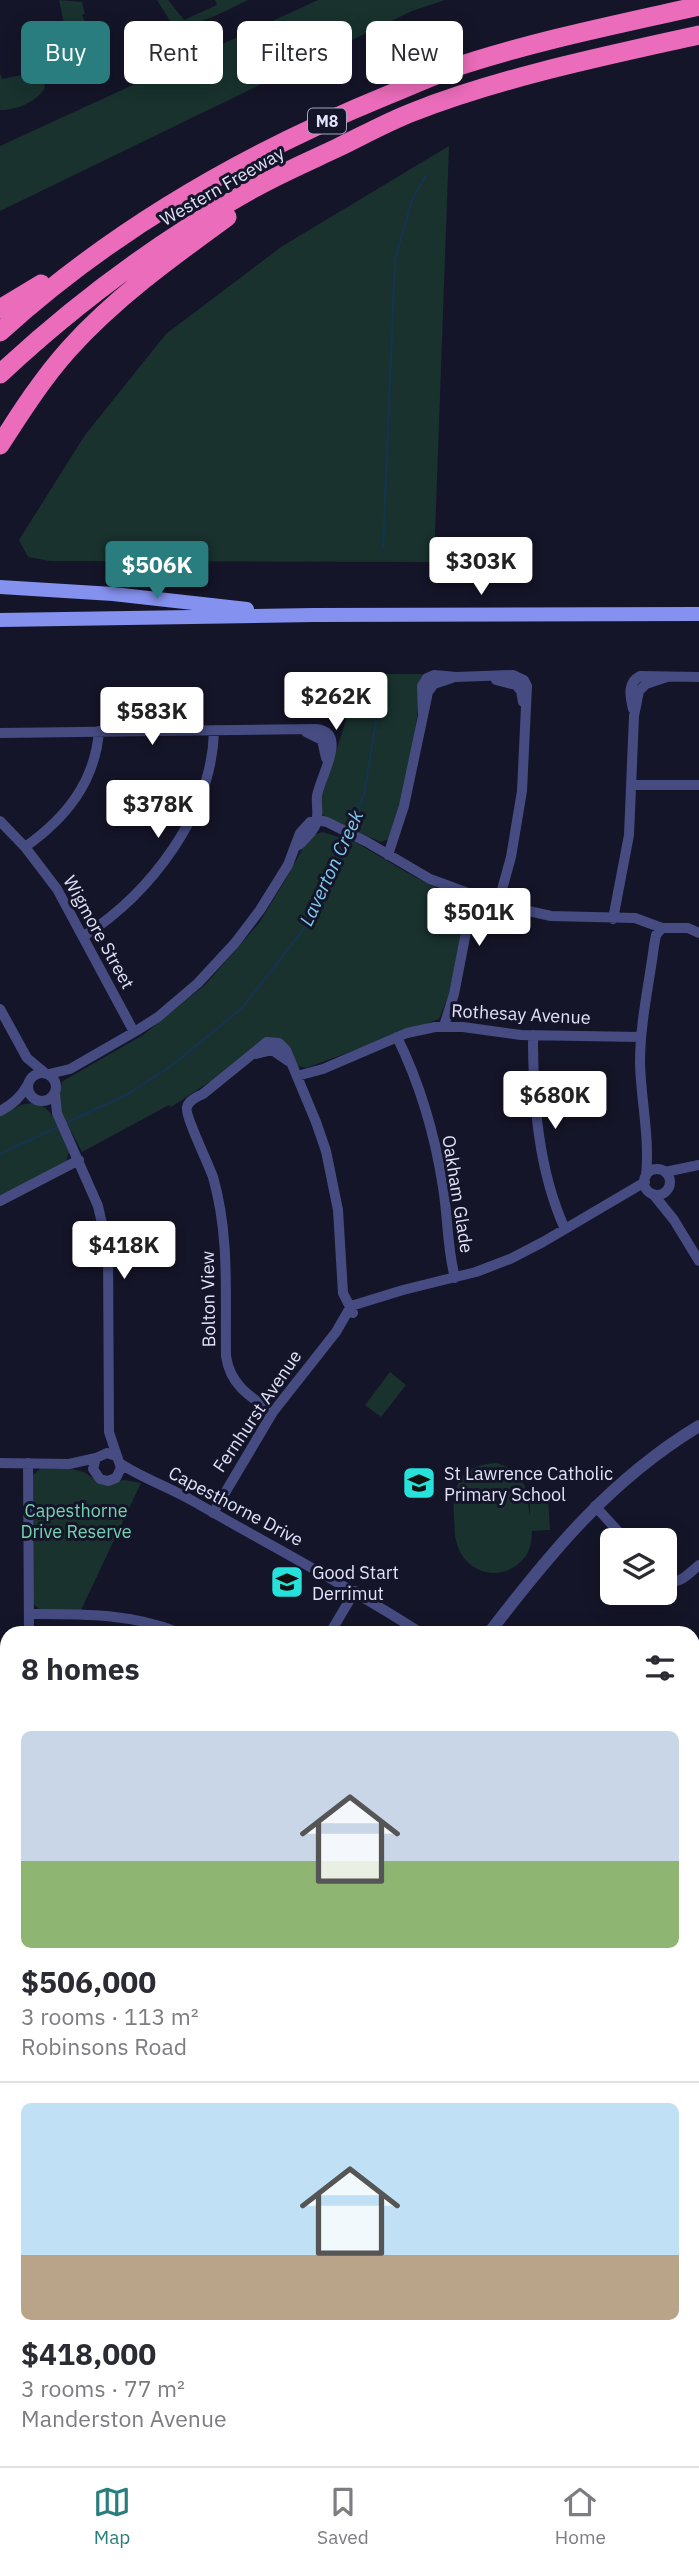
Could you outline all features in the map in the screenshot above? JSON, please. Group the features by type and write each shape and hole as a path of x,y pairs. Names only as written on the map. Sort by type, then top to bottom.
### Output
{"highway":[{"name":"Western Freeway","path":"0,332 89,259 143,220 249,160 338,116 461,65 699,6"},
{"name":"Western Freeway","path":"0,374 45,332 98,289 187,228 270,180 413,112 496,85 621,52 699,35"},
{"path":"0,445 30,399 69,349 111,307 234,212 270,180"},
{"path":"0,309 143,220"}],"main road":[{"path":"0,587 113,594 314,615"},
{"path":"0,620 314,615 699,614"}],"street":[{"path":"388,855 404,806 430,688 456,677 483,677 516,685 521,691 526,715 522,791 498,904"},
{"path":"613,919 628,842 634,716 642,687 650,681 667,677 699,677"},
{"path":"25,847 58,818 83,786 95,758 99,731"},
{"path":"84,936 130,899 175,843 207,779 213,758 214,731"},
{"path":"0,733 302,731 326,738 326,764 317,794 311,804 314,823"},
{"path":"632,785 699,785"},
{"name":"Wigmore Street","path":"0,821 25,847 57,889 134,1032"},
{"path":"12,1104 36,1073 70,1069 158,1017 198,982 235,943 260,910 297,848 300,833 314,823 327,822 430,879 498,904 551,916 613,919 660,933 688,928 699,934"},
{"path":"449,1026 473,896"},
{"path":"660,933 651,969 641,1037 641,1085 648,1146 645,1179 699,1261"},
{"path":"0,1009 27,1058 29,1093 57,1113"},
{"name":"Rothesay Avenue","path":"299,1080 397,1037 449,1026 533,1035 641,1037"},
{"path":"533,1035 534,1080 541,1143 555,1201 565,1229"},
{"name":"Oakham Glade","path":"397,1037 418,1089 436,1150 454,1278"},
{"name":"Bolton View","path":"273,1412 241,1389 228,1368 226,1261 222,1222 213,1178 193,1127 193,1109 203,1094 249,1057 264,1050 278,1047 299,1080"},
{"path":"27,1058 55,1080 57,1113 99,1206 108,1250 108,1432 120,1472 116,1478 104,1480 94,1473 69,1464"},
{"path":"0,1111 12,1104 39,1100 56,1091 70,1069"},
{"path":"299,1080 316,1122 333,1182 340,1228 342,1283 345,1300 354,1309 403,1290 454,1278 510,1259 625,1195 652,1171 694,1167"},
{"path":"648,1146 670,1178 668,1201 674,1220"},
{"path":"0,1200 79,1160"},
{"path":"625,1195 660,1195 694,1167"},
{"name":"Fernhurst Avenue","path":"213,1513 273,1412 345,1324 354,1309"},
{"path":"495,1626 559,1544 595,1506 645,1463 699,1426"},
{"path":"94,1473 93,1465 108,1432"},
{"path":"0,1463 69,1464 107,1452 118,1460"},
{"name":"Capesthorne Drive","path":"118,1460 141,1477 183,1495 261,1538 355,1591 410,1626"},
{"path":"28,1463 29,1626"},
{"name":"Capesthorne Drive","path":"116,1478 141,1477"},
{"path":"595,1506 615,1528"},
{"path":"677,1581 699,1565"},
{"path":"334,1626 355,1591"},
{"path":"29,1614 112,1615 135,1618 159,1626"}],"green space":[{"path":"59,0 82,2 85,21 63,21"},
{"path":"157,0 168,0 184,20 217,5 215,0 248,0 202,21 170,21"},
{"path":"318,0 445,0 391,21 366,21 366,33 352,40 352,21 272,21"},
{"path":"237,37 237,84 262,84 0,211 0,146 135,84 223,84 223,44"},
{"path":"0,73 2,79 21,75 21,84 44,84 45,87 32,101 19,107 0,110"},
{"path":"449,146 434,562 50,561 28,557 19,540 85,435 166,334 281,247"},
{"path":"350,674 428,674 419,704 405,791 389,839 381,842 325,818 321,813 320,802 346,720"},
{"path":"322,832 355,842 413,876 464,901 465,911 449,995 439,1019 306,1068 298,1066 283,1042 220,1075 171,1107 169,1105 82,1152 61,1108 60,1090 63,1081 143,1035 205,985 259,923 304,846 314,835"},
{"path":"31,1103 46,1109 56,1121 69,1152 66,1162 0,1195 0,1115"},
{"path":"390,1372 406,1385 381,1417 365,1405"},
{"path":"496,1463 514,1471 523,1482 530,1516 530,1498 548,1497 550,1530 532,1531 530,1547 523,1560 514,1567 496,1573 478,1569 464,1558 455,1537 454,1507 460,1479 474,1468"},
{"name":"Capesthorne Drive Reserve","path":"41,1468 84,1472 103,1485 124,1480 141,1483 81,1610 41,1610 33,1604 33,1475"}],"waterway":[{"name":"Laverton Creek","path":"383,549 395,260 412,200 426,175"},
{"name":"Laverton Creek","path":"349,831 364,795 383,678"},
{"name":"Laverton Creek","path":"66,1123 128,1094 175,1063 242,1008 307,925 346,837"},
{"name":"Laverton Creek","path":"0,1154 60,1126"}],"place":[{"name":"St Lawrence Catholic Primary School","path":"419,1483"},
{"name":"Good Start Derrimut","path":"287,1582"}]}
